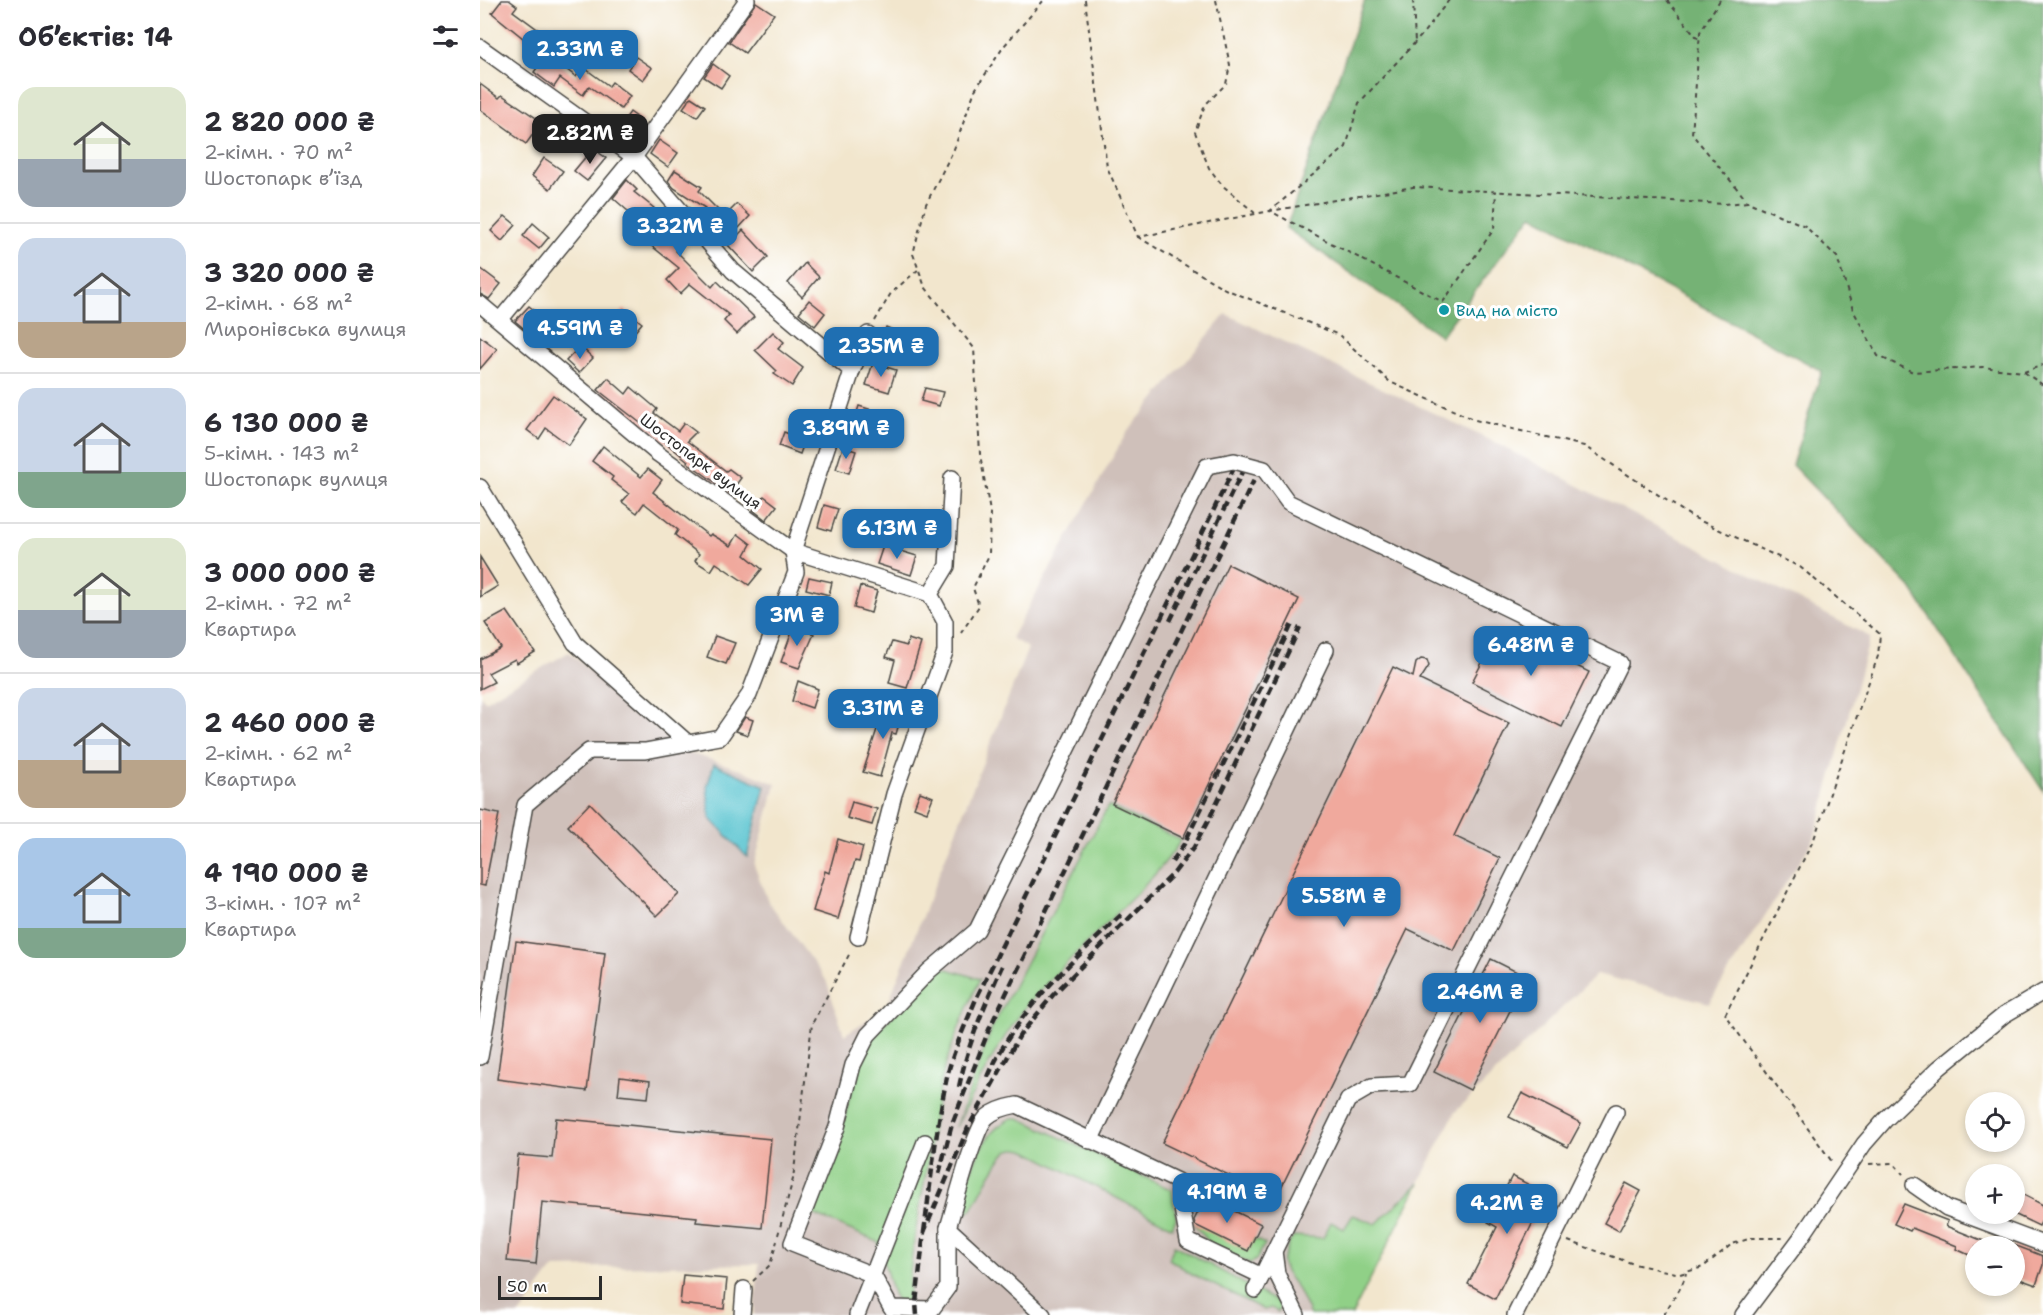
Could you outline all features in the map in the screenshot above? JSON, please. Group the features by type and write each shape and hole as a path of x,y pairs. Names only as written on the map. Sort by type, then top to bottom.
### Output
{"street":[{"path":"500,320 634,157 747,0"},
{"path":"480,47 634,157 733,271 852,371"},
{"name":"Шостопарк вулиця","path":"480,304 658,454 793,551 930,594"},
{"path":"480,1057 525,805 590,751 645,751 720,737 749,695 796,572 793,551 852,371 868,334"},
{"path":"1234,461 1264,469 1288,502 1620,663 1410,1084 1372,1086 1348,1100 1258,1283 1188,1241 1177,1180 1090,1141 1017,1105 1000,1109 985,1118 976,1137 948,1228 948,1287 932,1309 891,1308 873,1275 792,1243 837,1127 854,1065 868,1035 930,971 977,930 1207,466 1234,461"},
{"path":"858,937 894,794 945,652 945,622 930,594 946,567 952,478"},
{"path":"480,487 575,643 688,743"},
{"path":"1090,1141 1326,650"},
{"path":"1743,1315 1800,1239 1864,1144 1885,1120 1939,1068 2004,1015 2043,992"},
{"path":"1515,1315 1616,1112"},
{"path":"857,1315 925,1142"},
{"path":"1914,1185 1947,1208 2043,1244"},
{"path":"948,1228 1043,1315"},
{"path":"1274,1250 1277,1274 1297,1315"},
{"path":"742,1315 744,1289"}],"path":[{"path":"945,652 966,627 979,606 973,588 989,555 990,512 980,454 974,348 925,287 914,254 927,204 954,149 975,90 1004,46 1044,0"},
{"path":"1085,0 1107,167 1138,237 1225,289 1339,335 1390,382 1475,420 1584,446 1692,517 1800,567 1880,634 1878,656 1814,839 1725,1015 1843,1176 1869,1164 1893,1163 1914,1185"},
{"path":"1216,0 1230,65 1227,84 1205,105 1195,132 1209,168 1222,185 1256,214"},
{"path":"1413,0 1415,43"},
{"path":"1270,211 1347,147 1359,103 1415,43 1449,0"},
{"path":"1667,0 1699,40"},
{"path":"1720,0 1700,32 1692,134 1748,202"},
{"path":"1138,237 1270,211 1413,187 1724,204 1748,202 1805,226 1837,257 1853,310 1878,356 1914,372 1983,367 2024,372 2043,365"},
{"path":"1270,211 1443,302 1494,229 1496,191"},
{"path":"868,334 891,292 919,269"},
{"path":"2024,372 2043,385"},
{"path":"744,1289 770,1265 793,1179 812,1024 858,937"},
{"path":"1553,1241 1572,1242 1634,1264 1680,1274 1703,1267 1732,1244 1752,1238 1800,1239"},
{"path":"1664,1315 1683,1286 1687,1272"}],"shaded area":[{"path":"1226,314 1494,442 1870,637 1814,839 1709,1003 1597,974 1455,1112 1352,1315 754,1315 759,1264 554,1268 519,1315 480,1315 480,695 485,701 569,652 687,752 776,784 754,865 768,901 826,980 844,1035 886,1008 1028,648 1011,638 1127,432"}],"green space":[{"path":"1365,0 2043,0 2043,791 1911,588 1792,465 1822,371 1532,215 1441,336 1286,228"},
{"path":"1108,806 1181,840 1150,880 1065,964 1024,1009 992,1057 956,1127 992,1028"},
{"path":"941,967 980,979 955,1038 943,1074 914,1239 909,1300 898,1302 893,1294 878,1242 813,1214 841,1134 855,1072 873,1035"},
{"path":"1012,1118 1019,1118 1172,1190 1176,1218 1172,1227 1027,1151 1018,1149 1010,1150 1004,1155 972,1209 966,1214 959,1208 977,1157 991,1134"},
{"path":"1419,1183 1352,1315 1310,1315 1297,1288 1285,1272 1282,1262 1294,1236 1323,1238 1331,1222 1344,1229 1353,1215 1376,1224"},
{"path":"1193,1223 1248,1250 1254,1239 1265,1244 1256,1260 1250,1263 1215,1249"},
{"path":"1174,1245 1281,1304 1278,1312 1271,1308 1264,1310 1192,1274 1169,1259"}],"water":[{"path":"714,764 765,786 747,857 710,818 707,786"}],"building":[{"path":"502,0 509,0 517,6 513,11 544,34 534,47 492,13"},
{"path":"756,2 774,14 745,53 729,42"},
{"path":"547,54 576,77 583,67 609,86 612,82 630,96 621,109 589,86 583,95 560,78 554,87 534,72"},
{"path":"636,57 652,68 643,80 628,69"},
{"path":"713,64 729,76 721,88 704,77"},
{"path":"480,84 499,98 502,95 542,122 526,144 480,109"},
{"path":"691,97 705,106 697,117 683,108"},
{"path":"630,112 642,121 628,140 616,132"},
{"path":"659,140 678,153 668,167 650,154"},
{"path":"593,148 606,158 587,181 574,171"},
{"path":"544,158 563,171 550,189 532,176"},
{"path":"675,170 702,187 699,191 723,215 712,226 700,213 705,208 674,188 668,181"},
{"path":"627,180 637,190 634,192 654,208 652,210 666,225 685,239 676,251 712,287 717,281 754,317 737,334 724,321 729,315 690,284 680,294 667,280 679,268 638,235 645,226 613,198"},
{"path":"737,204 750,216 739,228 726,215"},
{"path":"505,216 516,225 502,241 491,231"},
{"path":"533,223 549,237 539,249 523,236"},
{"path":"743,230 768,257 753,272 728,245"},
{"path":"805,263 819,277 802,297 788,283"},
{"path":"480,268 501,284 489,299 480,294"},
{"path":"809,300 825,313 815,326 799,313"},
{"path":"529,306 545,319 548,315 560,325 547,339 533,326 528,332 515,321"},
{"path":"624,309 642,323 629,339 612,326"},
{"path":"886,327 904,335 897,352 879,344"},
{"path":"773,332 784,342 778,349 803,368 792,386 774,374 777,371 755,350"},
{"path":"480,336 497,349 480,369"},
{"path":"580,346 593,358 579,373 566,361"},
{"path":"873,363 896,370 889,392 866,385"},
{"path":"608,378 626,394 631,387 657,409 654,413 678,431 684,423 696,432 687,441 726,471 729,469 741,478 730,493 687,462 598,390"},
{"path":"925,388 943,392 939,406 921,401"},
{"path":"553,395 587,419 569,445 546,428 539,439 527,430"},
{"path":"859,406 872,410 865,432 852,428"},
{"path":"784,432 805,440 800,454 779,446"},
{"path":"603,446 641,477 648,469 662,480 653,492 709,536 711,534 731,546 738,534 751,544 745,555 762,569 749,585 716,563 711,571 695,561 699,554 675,535 678,530 644,503 637,513 622,502 629,494 611,480 613,477 592,461"},
{"path":"843,447 856,451 849,473 836,469"},
{"path":"764,496 777,506 766,520 753,510"},
{"path":"824,505 838,509 831,531 818,527"},
{"path":"883,546 917,556 911,575 877,564"},
{"path":"480,557 498,586 480,597"},
{"path":"1228,564 1299,599 1183,838 1112,804"},
{"path":"809,577 832,582 829,595 806,589"},
{"path":"860,586 877,591 871,613 854,608"},
{"path":"507,611 535,652 517,663 515,659 488,673 494,682 480,689 480,659 501,648 485,623"},
{"path":"794,626 814,634 799,668 781,662"},
{"path":"1500,628 1589,672 1562,727 1472,682"},
{"path":"715,636 735,643 726,664 707,657"},
{"path":"908,639 921,643 907,688 889,683 895,660 886,657 892,642 907,646"},
{"path":"1421,659 1427,660 1429,666 1420,680 1509,723 1454,836 1500,858 1454,951 1408,929 1276,1198 1162,1143 1393,667 1413,677 1416,663"},
{"path":"798,681 818,689 812,708 792,701"},
{"path":"885,705 903,710 896,734 892,733 880,777 863,772"},
{"path":"745,717 753,720 748,735 736,731"},
{"path":"920,792 933,797 927,812 914,807"},
{"path":"852,802 877,809 872,825 847,818"},
{"path":"590,803 679,894 657,916 568,826"},
{"path":"480,810 499,814 485,886 480,885"},
{"path":"838,839 863,847 859,862 855,861 838,919 813,911 825,871 829,873"},
{"path":"516,941 605,953 587,1091 497,1079"},
{"path":"1491,959 1527,977 1470,1090 1434,1072"},
{"path":"620,1077 650,1081 648,1098 618,1095"},
{"path":"1522,1093 1581,1123 1568,1147 1509,1117"},
{"path":"556,1118 771,1139 762,1228 696,1222 697,1217 542,1202 536,1264 507,1261 518,1155 552,1158"},
{"path":"1512,1176 1547,1194 1495,1299 1468,1284 1497,1227 1488,1222"},
{"path":"1626,1183 1641,1191 1619,1231 1604,1223"},
{"path":"2025,1196 2043,1205 2043,1218 2039,1226 2025,1219"},
{"path":"1206,1197 1261,1224 1248,1251 1195,1225 1194,1220"},
{"path":"1904,1204 1948,1221 1946,1226 1971,1236 1965,1236 1965,1253 1956,1249 1957,1246 1912,1228 1910,1231 1894,1224"},
{"path":"2025,1249 2043,1256 2043,1265 2036,1285 2025,1281"},
{"path":"683,1275 727,1279 724,1309 680,1304"}],"railway":[{"path":"924,1232 943,1096 960,1037 976,999 1233,470"},
{"path":"1170,621 1242,472"},
{"path":"939,1174 952,1124 990,1027 1254,480"},
{"path":"1172,862 1184,844 1292,624"},
{"path":"917,1315 916,1303 924,1232 968,1128 1020,1035 1053,995 1174,873 1194,847 1300,627"},
{"path":"988,1077 1000,1053 1029,1009 1065,969 1122,914"},
{"path":"959,1087 972,1040 1002,966"}],"place":[{"name":"Вид на місто","path":"1444,310"}]}
